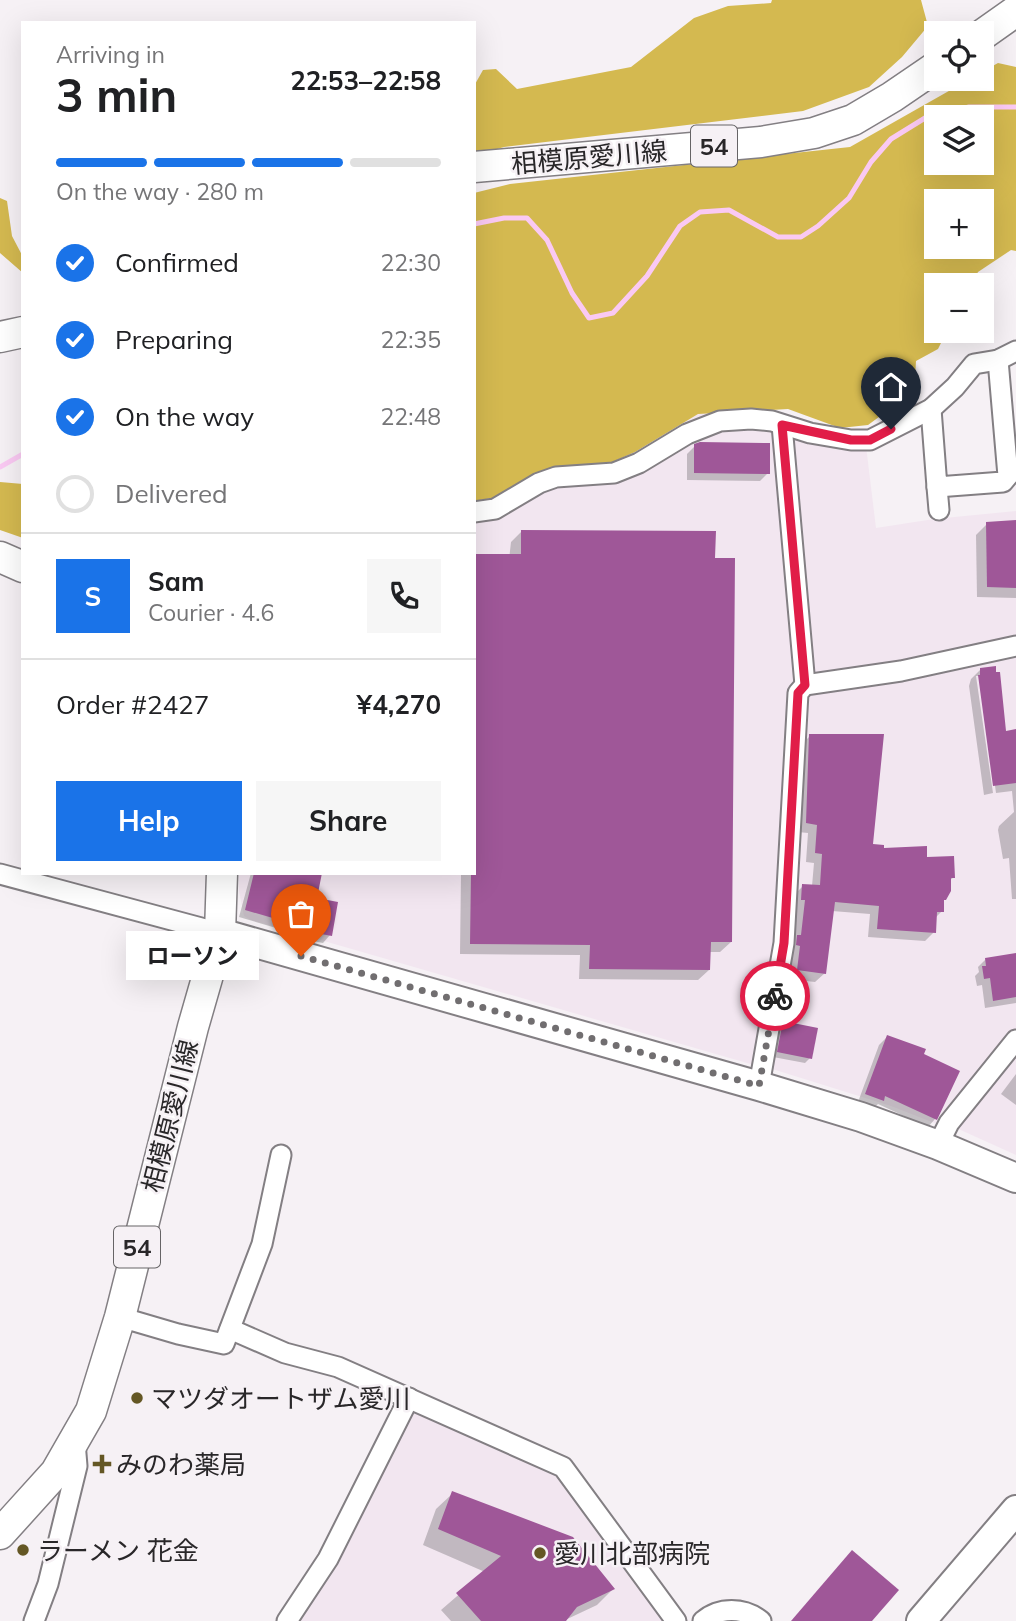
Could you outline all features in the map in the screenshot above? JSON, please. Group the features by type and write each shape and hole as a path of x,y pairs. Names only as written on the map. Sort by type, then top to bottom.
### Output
{"main road":[{"path":"994,27 1016,11"},
{"name":"相模原愛川線","path":"476,167 761,142 814,133 853,120 924,75"},
{"path":"0,337 21,332"},
{"path":"0,557 21,566"},
{"name":"相模原愛川線","path":"0,1534 56,1472 91,1411 120,1317 220,933 222,875"}],"street":[{"path":"476,512 495,509 540,483 556,477 614,472 639,463 687,433 720,421 772,421 851,440 870,440 931,410 974,365 1007,355 1009,476 1003,482 937,487"},
{"path":"931,410 939,510"},
{"path":"782,425 805,685"},
{"path":"759,1086 784,943 798,693 805,685 901,671 1016,646"},
{"path":"0,874 220,933 759,1086 861,1117 1016,1178"},
{"path":"937,1145 949,1123 1016,1040"},
{"path":"120,1317 224,1344 262,1244 281,1155"},
{"path":"230,1329 285,1353 338,1367 563,1467 677,1621"},
{"path":"287,1621 328,1559 409,1398"},
{"path":"34,1621 48,1584 77,1466 75,1442"},
{"path":"921,1621 1016,1510"},
{"path":"702,1621 717,1612 737,1611 755,1616 761,1621"}],"shaded area":[{"path":"772,0 921,0 927,21 924,21 924,31 902,57 869,87 803,111 504,147 476,155 476,82 483,70 496,69 517,89 631,67 694,18 728,6 771,3"},
{"path":"998,63 1016,67 1016,251 1011,250 977,273 924,273 924,343 941,343 938,349 916,361 915,378 920,387 868,425 840,428 788,409 698,414 635,452 610,463 543,470 492,498 476,501 476,192 510,184 850,147 924,105 924,175 994,175 994,105 924,105 949,91 994,91 994,65"},
{"path":"0,198 7,201 12,236 21,253 21,271 0,253"},
{"path":"696,407 775,411 799,663 793,687 779,929 754,1065 244,916 239,875 476,875 476,489"},
{"path":"787,435 866,446 876,528 1016,511 1016,640 972,650 815,674 808,670"},
{"path":"0,482 21,484 21,537 0,530"},
{"path":"1016,654 1016,1032 942,1126 891,1106 769,1068 806,698 811,691"},
{"path":"1016,1049 1016,1155 954,1127"},
{"path":"419,1407 561,1470 670,1621 293,1621 410,1410"}],"building":[{"path":"770,443 770,474 694,473 694,444"},
{"path":"1016,520 1016,588 987,587 986,522"},
{"path":"521,530 716,531 715,558 735,558 732,942 711,942 710,970 589,969 590,945 470,944 471,875 476,875 476,554 521,554"},
{"path":"996,666 996,672 1000,672 1006,731 1016,729 1016,783 993,786 978,675 980,668"},
{"path":"809,734 884,734 873,844 884,845 884,848 927,846 927,857 954,856 955,878 951,878 951,891 944,900 944,912 937,912 936,933 877,929 879,906 835,902 826,974 797,970 800,946 796,945 797,935 801,935 805,900 801,900 802,884 820,885 822,854 815,853 817,825 806,823"},
{"path":"254,875 322,875 317,898 338,902 332,936 299,930 300,926 245,910"},
{"path":"1016,953 1016,997 993,1001 990,978 984,979 982,966 986,966 985,958"},
{"path":"783,1021 818,1028 812,1059 777,1052"},
{"path":"887,1035 926,1049 924,1054 960,1071 937,1120 885,1096 884,1101 865,1094"},
{"name":"愛川北部病院","path":"452,1491 573,1537 615,1589 577,1607 566,1621 481,1621 456,1593 501,1556 438,1529"},
{"path":"852,1550 899,1590 872,1621 791,1621"}],"waterway":[{"path":"476,224 504,218 527,218 547,240 572,293 589,318 613,313 647,276 680,226 700,212 729,210 778,237 801,237 818,226 849,198 871,162 891,139 925,118 969,107 1016,107"},
{"path":"0,467 21,455"}],"way so far":[{"path":"301,956 759,1086 775,996"}],"place":[{"name":"ローソン","path":"301,956"},
{"name":"マツダオートザム愛川","path":"137,1398"},
{"name":"みのわ薬局","path":"102,1464"},
{"name":"ラーメン 花金","path":"23,1550"},
{"name":"愛川北部病院","path":"540,1553"}],"route":[{"path":"775,996 784,943 798,693 805,685 782,425 851,440 870,440 891,429"}]}
